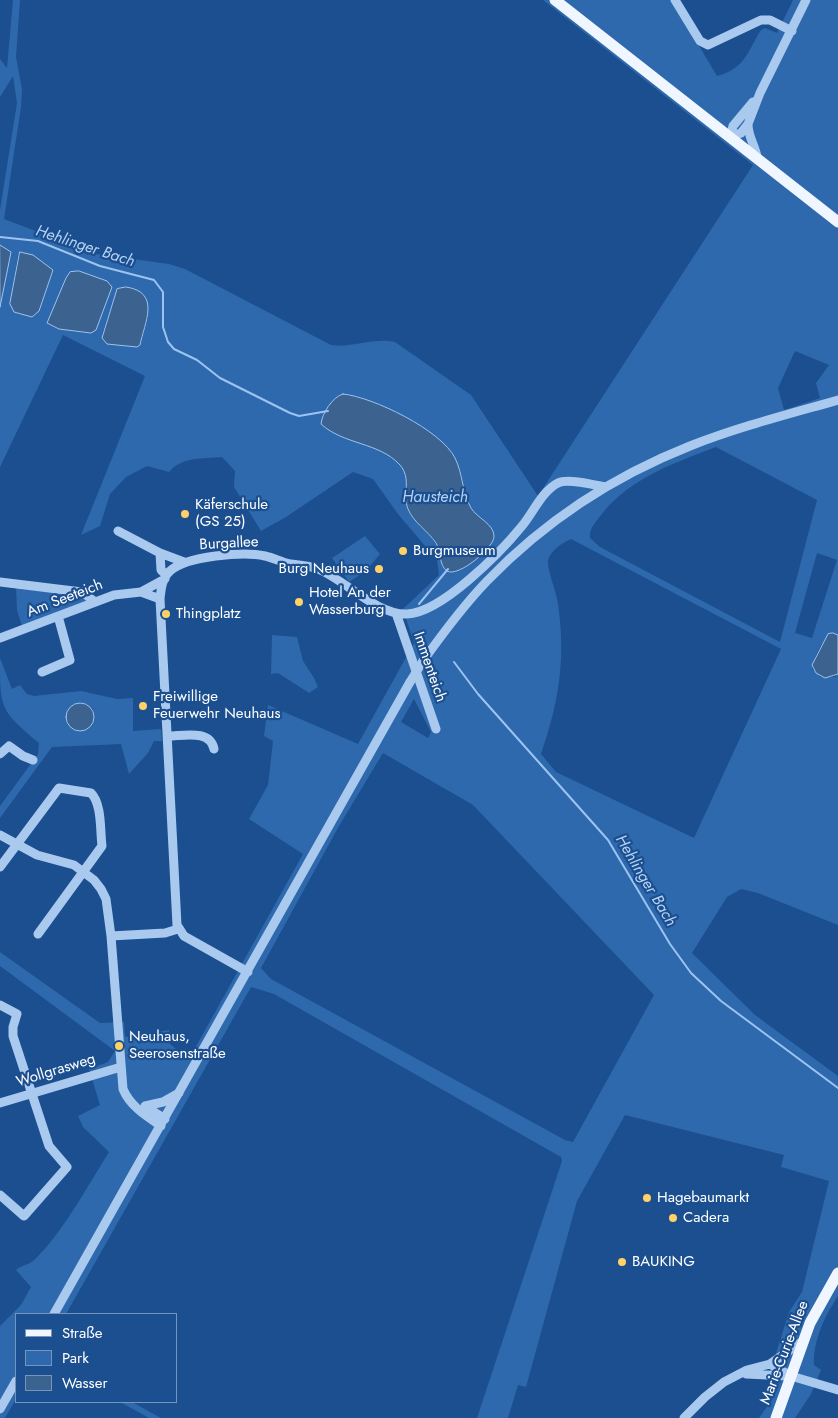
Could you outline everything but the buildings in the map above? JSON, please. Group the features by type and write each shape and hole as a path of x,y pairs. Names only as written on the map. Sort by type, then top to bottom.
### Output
{"main road":[{"path":"555,0 838,222"},
{"name":"Marie-Curie-Allee","path":"776,1418 817,1306 838,1273"}],"street":[{"path":"676,0 700,41 708,45 761,20 770,20 792,31"},
{"path":"730,136 741,133 748,124 760,94 806,0"},
{"path":"730,136 733,126 760,94"},
{"path":"748,124 749,136 755,148 757,158"},
{"path":"55,1313 410,682 456,616 487,581 536,537 588,498 606,487 692,445 838,400"},
{"path":"396,613 418,612 446,598 512,537 549,490 557,483 564,481 606,487"},
{"path":"578,483 588,498"},
{"path":"118,531 184,562"},
{"path":"160,552 161,570 165,577 160,599 178,929 181,934 196,944 248,972"},
{"name":"Burgallee","path":"165,577 184,562 244,555 266,556 318,569 396,613"},
{"name":"Am Seeteich","path":"0,638 94,601 114,595 142,592 165,577"},
{"path":"0,582 82,592 94,601"},
{"name":"Am Seeteich","path":"142,592 160,599"},
{"name":"Immenteich","path":"396,613 436,729"},
{"path":"42,672 70,660 58,616"},
{"path":"168,736 205,737 212,742 214,749"},
{"path":"0,754 9,746 23,756 33,760"},
{"path":"0,867 58,788 91,793 97,804 102,846 38,934"},
{"path":"0,835 37,855 74,865 84,871 102,888 111,936 122,1089 141,1113 163,1123"},
{"path":"111,936 164,932 178,929"},
{"path":"0,1005 17,1014 13,1027 13,1036 49,1146 67,1167 24,1216 0,1194"},
{"name":"Wollgrasweg","path":"0,1103 121,1067"},
{"path":"145,1106 163,1102 181,1091"},
{"path":"131,1101 145,1106 163,1123"},
{"path":"684,1418 704,1397 739,1374 770,1364 803,1341"},
{"path":"770,1364 791,1376 838,1390"},
{"path":"739,1374 791,1376"},
{"path":"0,1409 15,1382"}],"green space":[{"path":"13,0 20,0 16,57 22,89 21,107 4,219 96,254 169,264 185,269 331,345 339,346 379,341 395,342 471,395 538,496 753,165 543,0 672,0 717,76 727,73 740,64 761,30 765,28 777,33 793,0 838,0 838,635 833,633 822,644 812,669 821,677 835,677 838,674 838,925 758,893 741,889 727,897 692,953 755,1015 838,1076 838,1296 824,1320 818,1337 814,1365 821,1370 811,1394 795,1418 759,1418 769,1404 776,1389 768,1379 789,1312 802,1292 829,1181 781,1167 784,1155 625,1115 577,1201 526,1387 518,1385 508,1418 477,1418 562,1161 561,1157 274,994 251,987 67,1313 15,1313 15,1401 5,1418 0,1418 0,1326 21,1305 31,1287 16,1270 33,1261 54,1238 74,1210 109,1152 83,1127 78,1116 100,1105 89,1069 108,1062 115,1051 0,966 0,952 100,1023 124,1022 125,1037 169,1030 170,1044 189,1059 303,854 249,819 268,785 273,741 264,736 268,705 358,744 414,643 403,609 439,575 437,560 398,514 373,479 353,472 286,517 261,531 234,487 235,471 222,457 187,461 169,472 147,466 126,477 110,494 100,526 81,535 145,376 63,335 0,467 0,307 5,278 4,247 0,245 0,210 17,103 13,76 0,97 0,59 7,68","holes":["20,252 53,270 39,311 10,304","70,272 91,333 59,329 47,323","133,288 145,296 148,318 140,345 107,344 102,338 117,289","795,351 829,365 816,383 820,398 784,410 778,388","343,394 372,402 406,417 438,438 449,449 456,460 468,501 477,517 441,561 434,541 410,514 407,505 408,481 402,467 394,459 372,446 326,428 322,419","716,447 817,500 780,642 600,547 590,538 595,523 625,491 654,473","571,539 781,649 694,838 556,772 541,754 556,698 561,662 558,604 548,563 550,555 556,548","817,553 837,560 812,638 795,633","414,699 431,732 428,738 401,722","383,753 473,805 654,995 573,1142 565,1140 271,979 261,968 339,826"]},
{"path":"365,536 380,554 366,571 349,582 332,558"},
{"path":"16,587 78,593 87,601 22,626 17,610"},
{"path":"272,635 297,637 303,661 318,687 309,693 278,673 271,674"},
{"path":"0,658 12,689 20,685 27,694 34,696 81,691 117,699 133,698 133,731 161,729 162,741 154,741 148,753 129,774 121,744 52,747 0,818 0,806 38,754 39,743 16,723 5,707 2,699","holes":["80,702 93,709 91,727 79,731"]},
{"path":"122,1403 134,1403 161,1418 149,1418"}],"water":[{"path":"0,245 11,252 0,307"},
{"path":"20,252 33,255 53,270 39,311 32,317 14,312 10,304"},
{"path":"79,271 107,281 112,287 96,330 91,333 59,329 47,323 66,278 70,272"},
{"path":"126,287 137,290 144,295 147,302 147,319 140,345 137,347 107,344 102,338 117,289"},
{"name":"Hausteich","path":"343,394 356,396 388,408 421,426 447,447 458,464 471,508 491,528 494,536 489,547 475,560 459,570 452,572 444,569 436,543 410,514 406,503 404,470 400,465 392,457 372,447 340,436 321,424 328,406"},
{"path":"828,634 838,635 838,674 825,678 816,673 812,665"},
{"path":"80,703 90,707 94,717 90,727 80,731 70,727 66,717 70,707"}],"waterway":[{"name":"Hehlinger Bach","path":"0,237 38,241 100,266 154,280 163,292 163,327 168,342 174,349 197,360 220,378 290,413 299,416 328,411"},
{"name":"Hehlinger Bach","path":"419,604 448,569"},
{"name":"Hehlinger Bach","path":"454,662 478,694 608,840 670,944 691,973 721,1001 838,1088"}],"place":[{"name":"Käferschule (GS 25)","path":"185,514"},
{"name":"Burgmuseum","path":"403,551"},
{"name":"Burg Neuhaus","path":"379,569"},
{"name":"Hotel An der Wasserburg","path":"299,602"},
{"name":"Thingplatz","path":"166,614"},
{"name":"Freiwillige Feuerwehr Neuhaus","path":"143,706"},
{"name":"Neuhaus, Seerosenstraße","path":"119,1046"},
{"name":"Hagebaumarkt","path":"647,1198"},
{"name":"Cadera","path":"673,1218"},
{"name":"BAUKING","path":"622,1262"}]}
